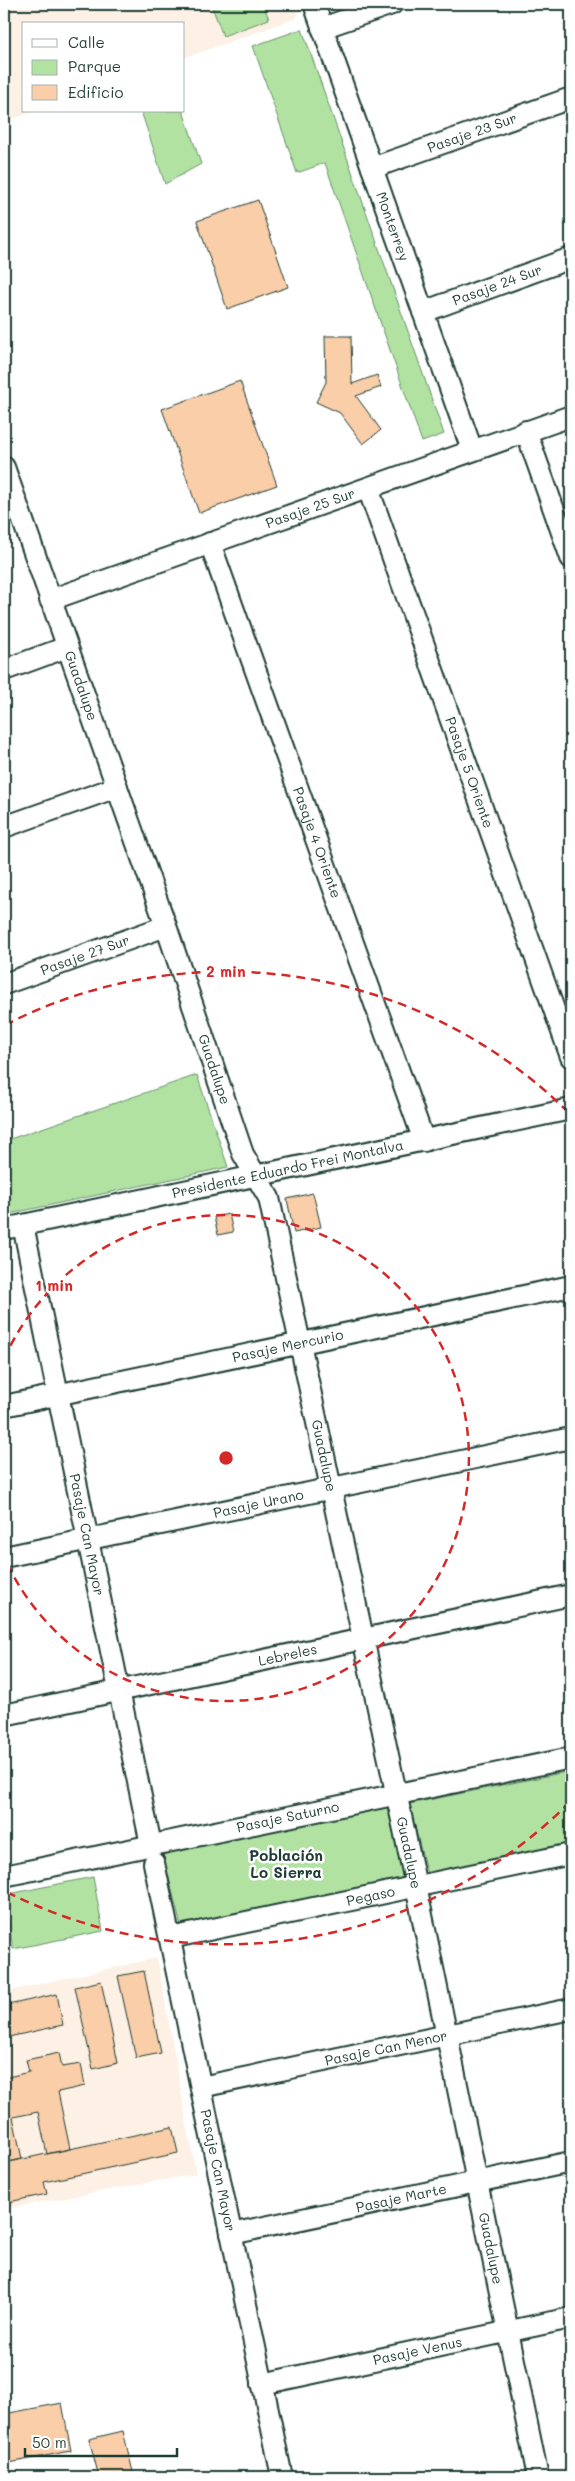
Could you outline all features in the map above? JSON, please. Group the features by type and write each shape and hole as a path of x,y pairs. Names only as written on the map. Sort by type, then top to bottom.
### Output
{"street":[{"name":"Monterrey","path":"314,4 472,450"},
{"path":"322,28 392,4"},
{"name":"Pasaje 23 Sur","path":"372,168 571,98"},
{"name":"Pasaje 24 Sur","path":"423,312 571,258"},
{"name":"Pasaje 25 Sur","path":"50,600 571,416"},
{"path":"526,431 571,558"},
{"name":"Guadalupe","path":"4,467 11,508 50,600 67,647 166,926 243,1154 268,1198 416,1886 538,2477"},
{"name":"Pasaje 5 Oriente","path":"368,488 571,1057"},
{"name":"Pasaje 4 Oriente","path":"210,543 424,1141"},
{"path":"4,670 67,647"},
{"path":"4,827 117,787"},
{"name":"Pasaje 27 Sur","path":"4,984 166,926"},
{"name":"Presidente Eduardo Frei Montalva","path":"13,1227 571,1109"},
{"name":"Pasaje Can Mayor","path":"13,1227 58,1394 282,2477"},
{"name":"Pasaje Mercurio","path":"4,1406 571,1286"},
{"name":"Pasaje Urano","path":"4,1557 571,1438"},
{"name":"Lebreles","path":"4,1715 571,1595"},
{"name":"Pasaje Saturno","path":"4,1876 153,1854 396,1794 571,1758"},
{"name":"Pegaso","path":"170,1938 571,1854"},
{"name":"Pasaje Can Menor","path":"201,2087 571,2009"},
{"name":"Pasaje Marte","path":"231,2234 571,2162"},
{"name":"Pasaje Venus","path":"262,2384 571,2318"}],"shaded area":[{"path":"4,4 299,4 301,9 296,18 185,58 185,22 22,22 22,112 32,112 4,122"},
{"path":"157,1958 196,2174 4,2209 4,1992"}],"green space":[{"path":"211,4 263,4 269,19 223,36"},
{"path":"302,29 444,434 422,442 325,163 297,173 253,46"},
{"path":"141,112 183,112 201,164 165,184"},
{"path":"197,1075 228,1167 4,1215 4,1141"},
{"path":"571,1771 571,1847 428,1878 409,1804"},
{"path":"390,1807 404,1881 182,1930 162,1851"},
{"path":"93,1877 103,1931 13,1949 4,1895"}],"building":[{"path":"258,200 288,287 227,309 197,221"},
{"path":"325,336 351,336 352,384 377,375 381,387 356,396 381,430 363,444 340,413 316,402 326,382"},
{"path":"240,381 277,485 199,513 162,409"},
{"path":"313,1193 321,1227 294,1233 287,1199"},
{"path":"229,1214 233,1232 218,1235 214,1217"},
{"path":"144,1971 161,2053 136,2058 118,1976"},
{"path":"101,1981 118,2063 93,2069 75,1987"},
{"path":"57,1994 63,2025 4,2038 4,2006"},
{"path":"59,2053 62,2067 81,2064 85,2086 58,2092 70,2149 47,2154 38,2112 13,2117 22,2159 4,2163 4,2078 29,2072 26,2060"},
{"path":"172,2127 178,2153 44,2182 47,2194 4,2203 4,2163"},
{"path":"62,2403 71,2451 4,2464 4,2414"},
{"path":"123,2431 134,2476 99,2477 89,2439"}],"district":[{"name":"Población Lo Sierra","path":"286,1864"}]}
